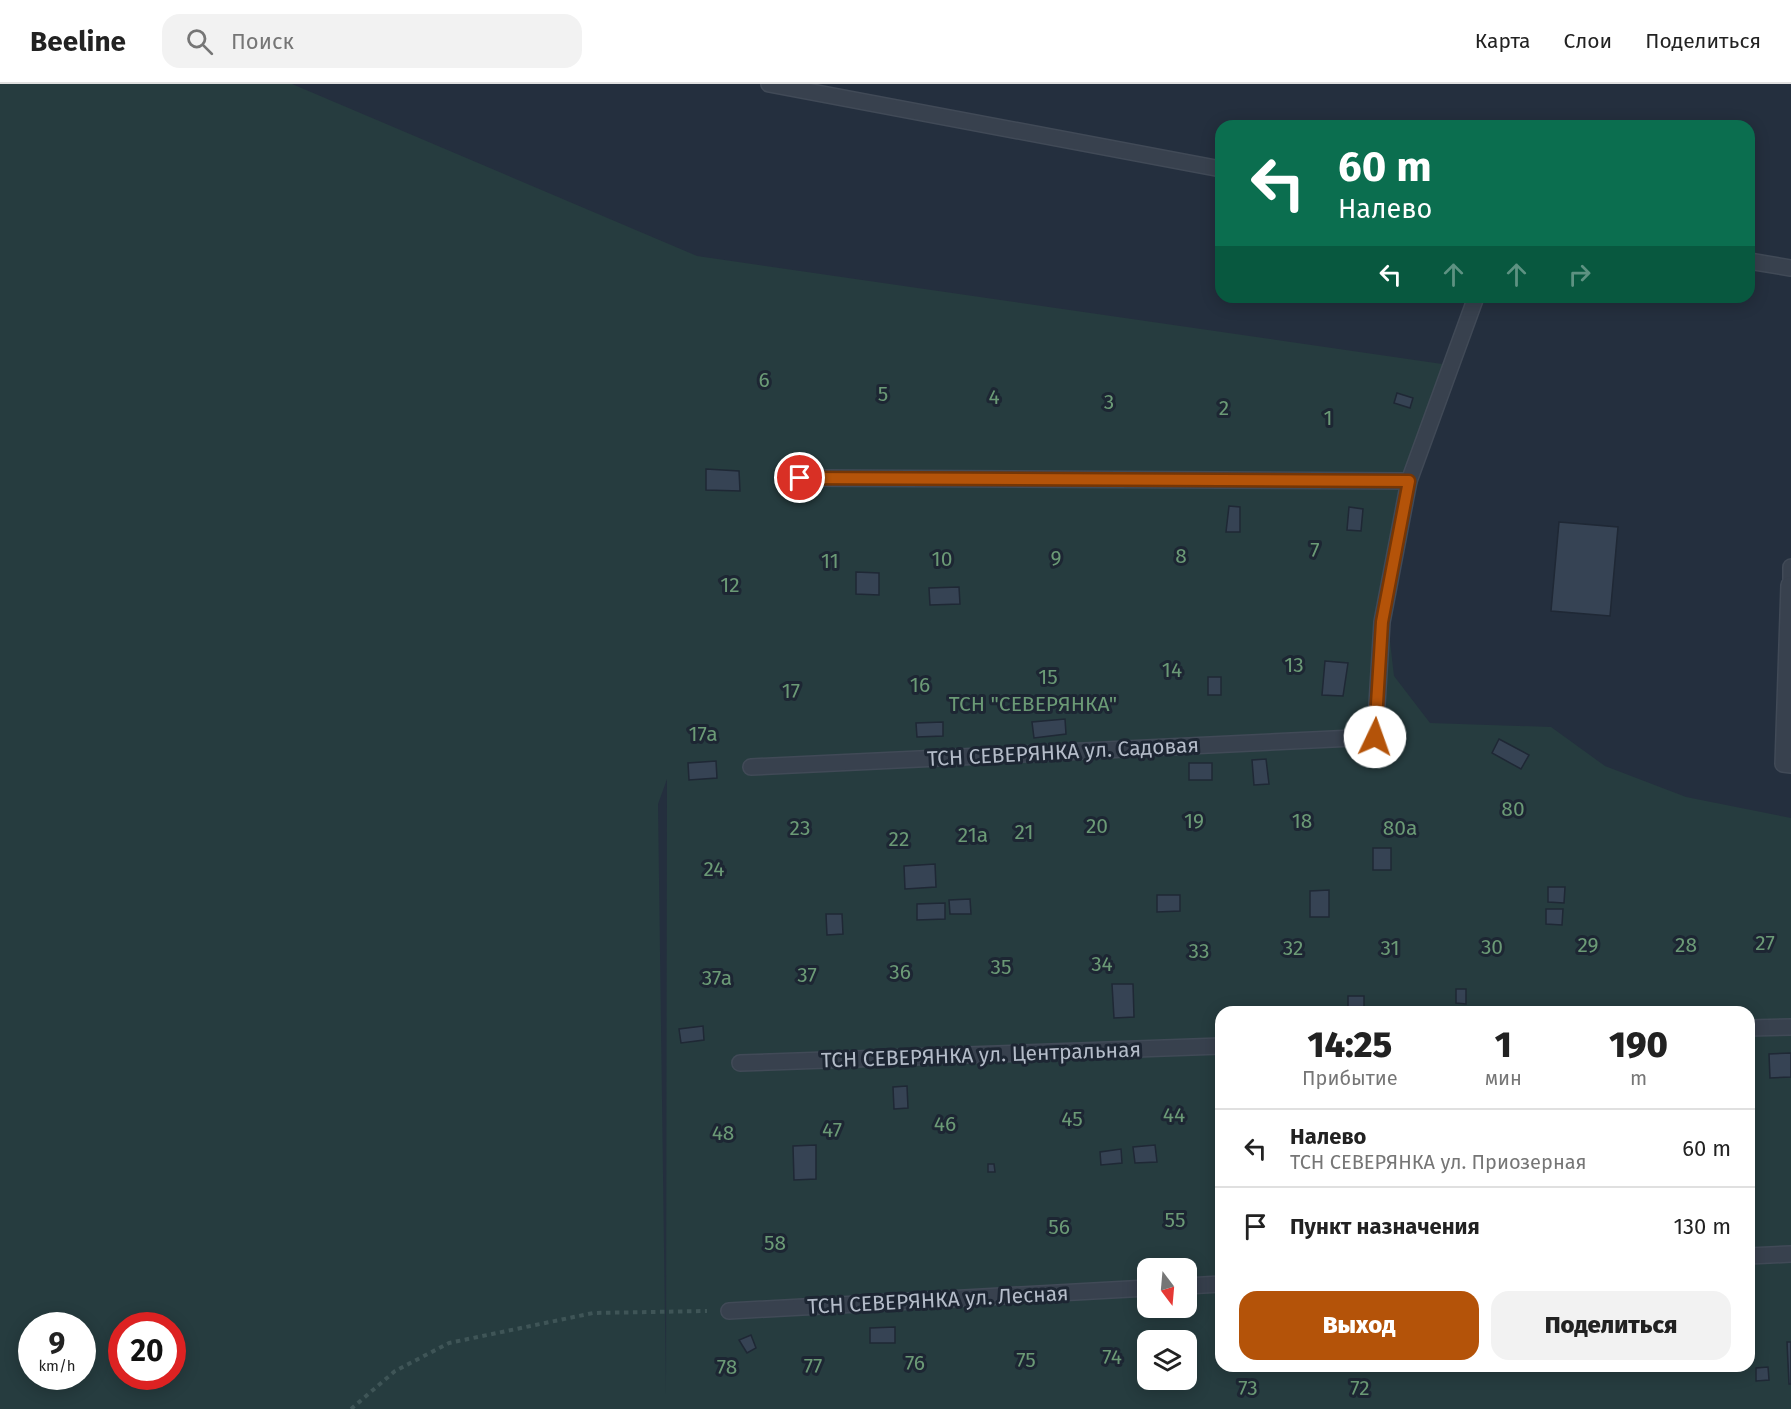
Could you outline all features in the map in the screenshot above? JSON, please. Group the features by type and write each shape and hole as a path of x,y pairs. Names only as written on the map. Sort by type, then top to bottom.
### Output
{"lane":[{"path":"769,84 1215,168"},
{"path":"1755,262 1791,268"},
{"path":"800,478 1409,481 1474,303"},
{"name":"ТСН СЕВЕРЯНКА ул. Садовая","path":"751,768 1375,737 1382,622 1409,481"},
{"path":"1791,567 1784,764 1791,765"},
{"path":"1755,1028 1791,1027"},
{"name":"ТСН СЕВЕРЯНКА ул. Центральная","path":"741,1063 1215,1046"},
{"path":"1755,1256 1791,1254"},
{"path":"1197,1285 1215,1284"},
{"name":"ТСН СЕВЕРЯНКА ул. Лесная","path":"729,1311 1137,1289"}],"path":[{"path":"351,1409 395,1371 449,1343 592,1313 729,1311"}],"green space":[{"path":"0,84 292,84 697,256 1456,366 1416,480 1389,633 1394,676 1430,723 1551,727 1605,766 1686,797 1791,818 1791,1409 0,1409","holes":["667,779 666,1395 658,804"]}],"building":[{"path":"1397,393 1413,398 1410,408 1394,403"},
{"path":"706,469 739,471 740,491 706,490"},
{"path":"1229,506 1240,507 1240,532 1226,532"},
{"path":"1349,507 1363,509 1361,531 1347,530"},
{"path":"1559,522 1618,527 1610,616 1551,611"},
{"path":"856,572 879,573 879,595 856,594"},
{"path":"959,587 960,604 930,605 929,588"},
{"path":"1325,661 1348,663 1343,696 1322,695"},
{"path":"1208,677 1221,677 1221,695 1208,695"},
{"path":"1065,719 1066,734 1034,738 1032,722"},
{"path":"943,722 943,736 917,737 916,723"},
{"path":"1499,739 1529,755 1521,769 1492,753"},
{"path":"1266,759 1269,784 1254,785 1252,760"},
{"path":"716,761 717,778 689,780 688,763"},
{"path":"1189,763 1212,763 1212,780 1189,780"},
{"path":"1373,848 1391,848 1391,870 1373,870"},
{"path":"935,864 936,887 905,889 904,866"},
{"path":"1548,887 1565,887 1564,903 1548,902"},
{"path":"1329,890 1329,917 1310,917 1310,891"},
{"path":"1157,895 1180,895 1180,911 1157,912"},
{"path":"970,899 971,914 950,914 949,900"},
{"path":"945,903 945,919 917,920 917,904"},
{"path":"1546,909 1563,909 1562,925 1546,924"},
{"path":"826,914 842,914 843,934 827,935"},
{"path":"1112,984 1133,984 1134,1017 1114,1018"},
{"path":"1456,989 1466,989 1466,1004 1456,1003"},
{"path":"1348,996 1364,996 1364,1006 1348,1006"},
{"path":"703,1026 704,1040 681,1043 679,1029"},
{"path":"1791,1053 1791,1077 1770,1078 1769,1054"},
{"path":"907,1086 908,1108 894,1109 893,1087"},
{"path":"816,1145 816,1179 794,1180 793,1146"},
{"path":"1155,1145 1157,1162 1135,1163 1133,1147"},
{"path":"1121,1149 1122,1163 1101,1165 1100,1152"},
{"path":"988,1164 994,1164 995,1172 988,1172"},
{"path":"895,1327 895,1343 870,1343 870,1328"},
{"path":"751,1335 756,1348 747,1353 739,1340"},
{"path":"1787,1342 1791,1342 1791,1384 1789,1384"},
{"path":"1768,1367 1769,1380 1756,1381 1756,1368"}],"route":[{"path":"800,478 1409,481 1382,622 1375,737"}],"park label":[{"name":"6","path":"764,380"},
{"name":"5","path":"883,394"},
{"name":"4","path":"994,397"},
{"name":"3","path":"1109,402"},
{"name":"2","path":"1224,408"},
{"name":"1","path":"1328,418"},
{"name":"7","path":"1315,550"},
{"name":"8","path":"1181,556"},
{"name":"9","path":"1056,558"},
{"name":"10","path":"942,559"},
{"name":"11","path":"830,561"},
{"name":"12","path":"730,585"},
{"name":"13","path":"1294,665"},
{"name":"14","path":"1172,670"},
{"name":"15","path":"1048,677"},
{"name":"16","path":"920,685"},
{"name":"17","path":"791,691"},
{"name":"ТСН \"СЕВЕРЯНКА\"","path":"1033,704"},
{"name":"17а","path":"703,734"},
{"name":"80","path":"1513,809"},
{"name":"19","path":"1194,821"},
{"name":"18","path":"1302,821"},
{"name":"20","path":"1097,826"},
{"name":"23","path":"800,828"},
{"name":"80а","path":"1400,828"},
{"name":"21","path":"1024,832"},
{"name":"21а","path":"973,835"},
{"name":"22","path":"899,839"},
{"name":"24","path":"714,869"},
{"name":"27","path":"1765,943"},
{"name":"29","path":"1588,945"},
{"name":"28","path":"1686,945"},
{"name":"30","path":"1492,947"},
{"name":"32","path":"1293,948"},
{"name":"31","path":"1390,948"},
{"name":"33","path":"1199,951"},
{"name":"34","path":"1102,964"},
{"name":"35","path":"1001,967"},
{"name":"36","path":"900,972"},
{"name":"37","path":"807,975"},
{"name":"37а","path":"717,978"},
{"name":"44","path":"1174,1115"},
{"name":"45","path":"1072,1119"},
{"name":"46","path":"945,1124"},
{"name":"47","path":"832,1130"},
{"name":"48","path":"723,1133"},
{"name":"55","path":"1175,1220"},
{"name":"56","path":"1059,1227"},
{"name":"58","path":"775,1243"},
{"name":"74","path":"1112,1357"},
{"name":"75","path":"1026,1360"},
{"name":"76","path":"915,1363"},
{"name":"77","path":"813,1366"},
{"name":"78","path":"727,1367"},
{"name":"73","path":"1248,1388"},
{"name":"72","path":"1360,1388"}]}
